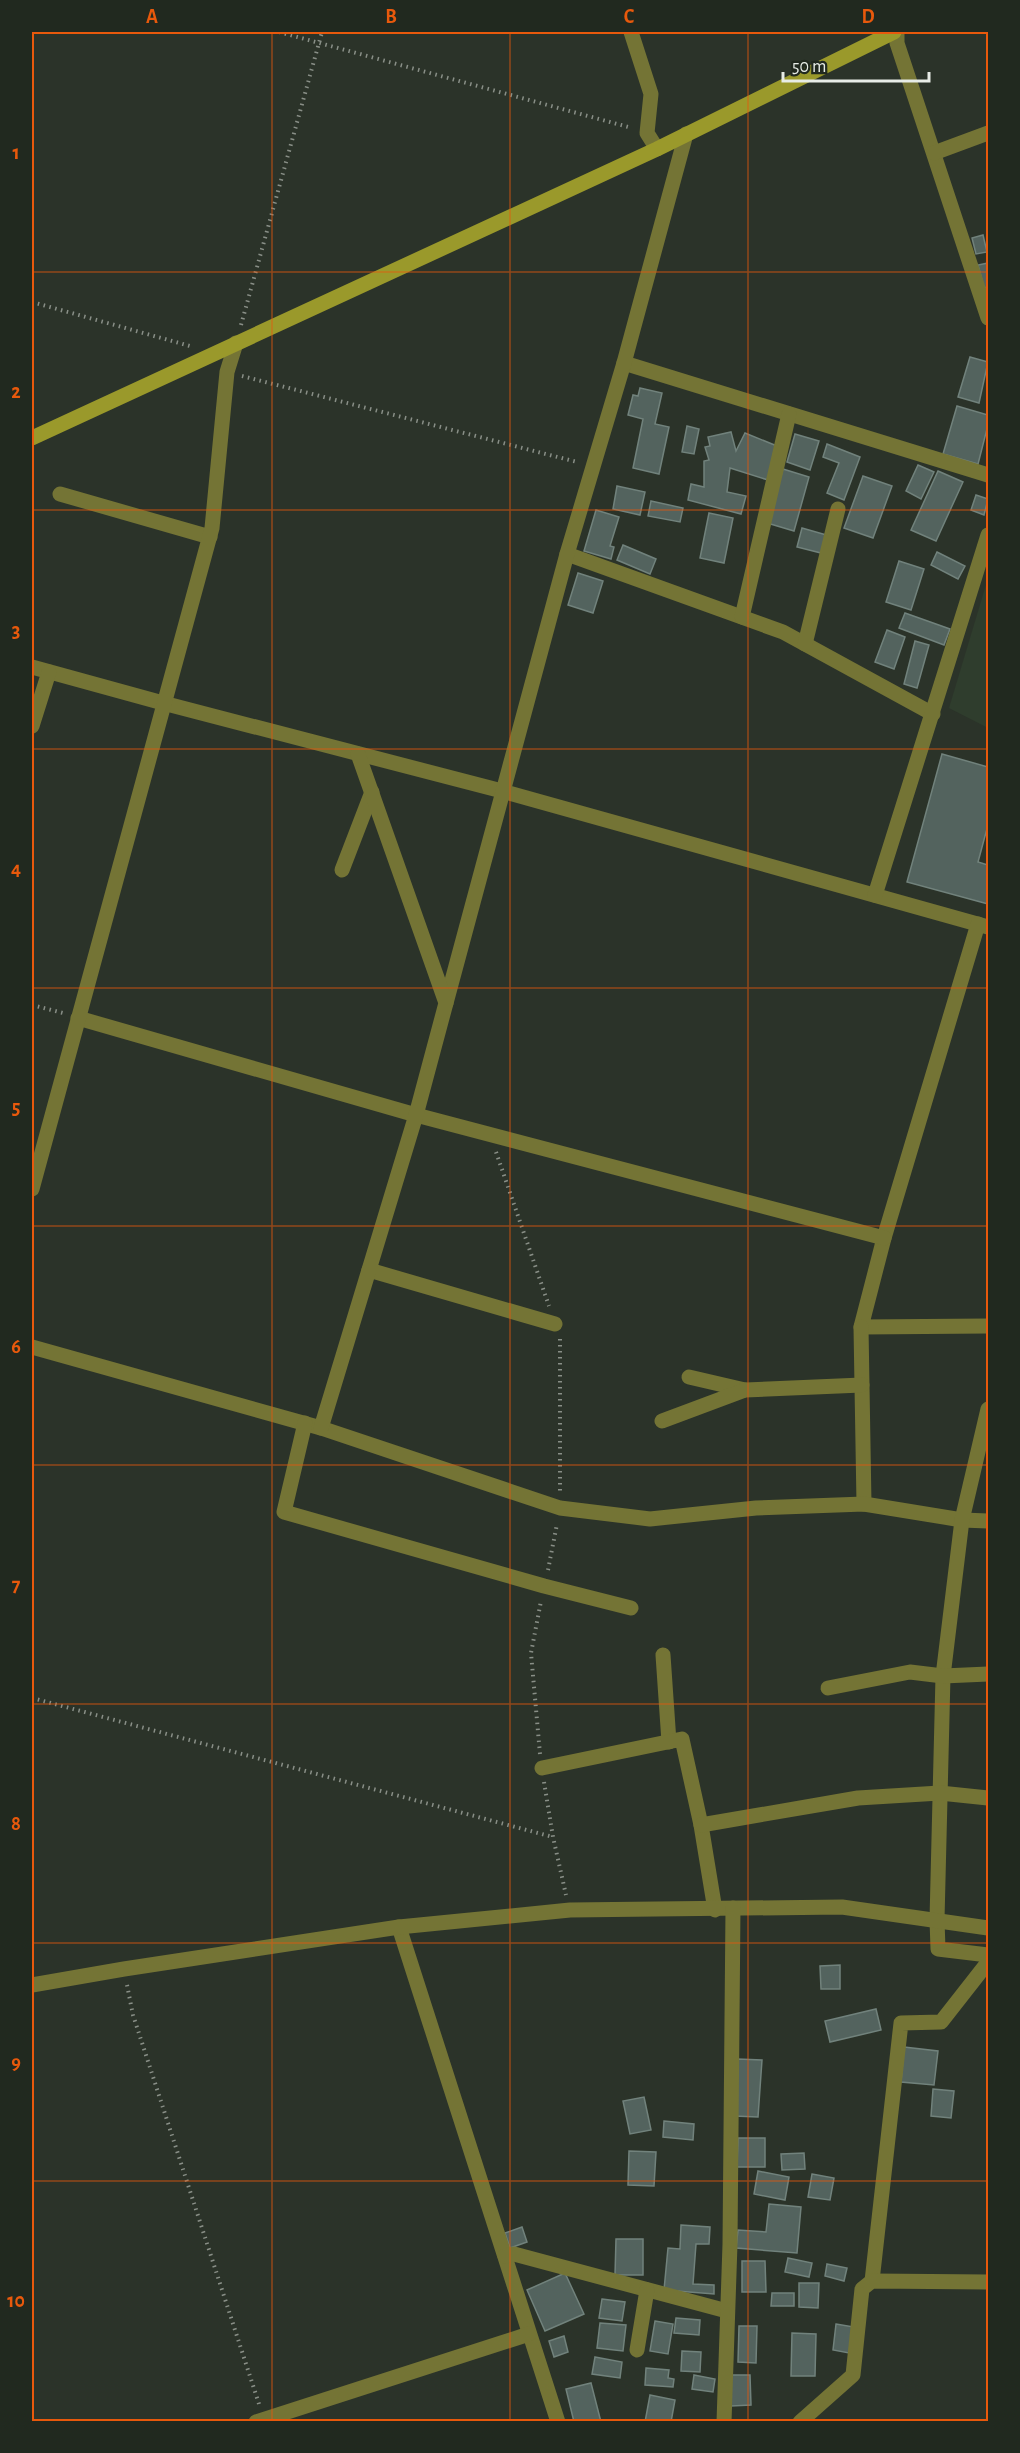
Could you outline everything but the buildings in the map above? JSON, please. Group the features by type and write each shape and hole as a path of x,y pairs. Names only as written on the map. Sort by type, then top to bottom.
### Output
{"street":[{"path":"631,32 651,94 647,133 657,149"},
{"path":"32,438 657,149 896,32 897,43 987,310"},
{"path":"934,153 988,133"},
{"path":"321,1428 416,1115 567,554 624,363 686,134"},
{"path":"32,1189 210,537 227,372 236,343"},
{"path":"624,363 988,475"},
{"path":"742,617 789,414"},
{"path":"60,494 210,537"},
{"path":"805,644 838,509"},
{"path":"874,895 988,535"},
{"path":"567,554 783,632 933,714"},
{"path":"32,667 502,791 983,925 884,1238 861,1327 864,1504"},
{"path":"32,726 49,672"},
{"path":"358,754 446,1003"},
{"path":"342,870 372,792"},
{"path":"78,1018 416,1115 884,1238"},
{"path":"369,1270 555,1324"},
{"path":"861,1327 988,1326"},
{"path":"32,1347 305,1423 560,1508 650,1519 756,1508 864,1504 962,1520 988,1521"},
{"path":"689,1377 745,1390 862,1385"},
{"path":"662,1421 745,1390"},
{"path":"988,1409 962,1520 943,1676 937,1920 938,1949 988,1955"},
{"path":"305,1423 284,1512 544,1586 631,1608"},
{"path":"663,1656 669,1742"},
{"path":"828,1688 910,1672 943,1676 988,1674"},
{"path":"542,1768 682,1739 701,1826 715,1910"},
{"path":"701,1826 858,1798 940,1793 988,1798"},
{"path":"32,1985 399,1927 570,1910 842,1907 988,1928"},
{"path":"724,2421 728,2311 733,1908"},
{"path":"399,1927 558,2421"},
{"path":"872,2281 901,2023 941,2022 988,1962"},
{"path":"505,2256 514,2254 728,2311"},
{"path":"800,2421 853,2375 862,2289 872,2281 988,2282"},
{"path":"637,2350 647,2290"},
{"path":"260,2420 529,2334"}],"path":[{"path":"279,32 647,133"},
{"path":"236,343 322,32"},
{"path":"32,302 195,348 200,360"},
{"path":"227,372 592,466"},
{"path":"32,1005 78,1018"},
{"path":"560,1508 531,1653 542,1768 553,1837 570,1910"},
{"path":"32,1698 553,1837"},
{"path":"124,1969 133,2015 260,2420"}],"shaded area":[{"path":"988,578 988,728 949,708"}]}
